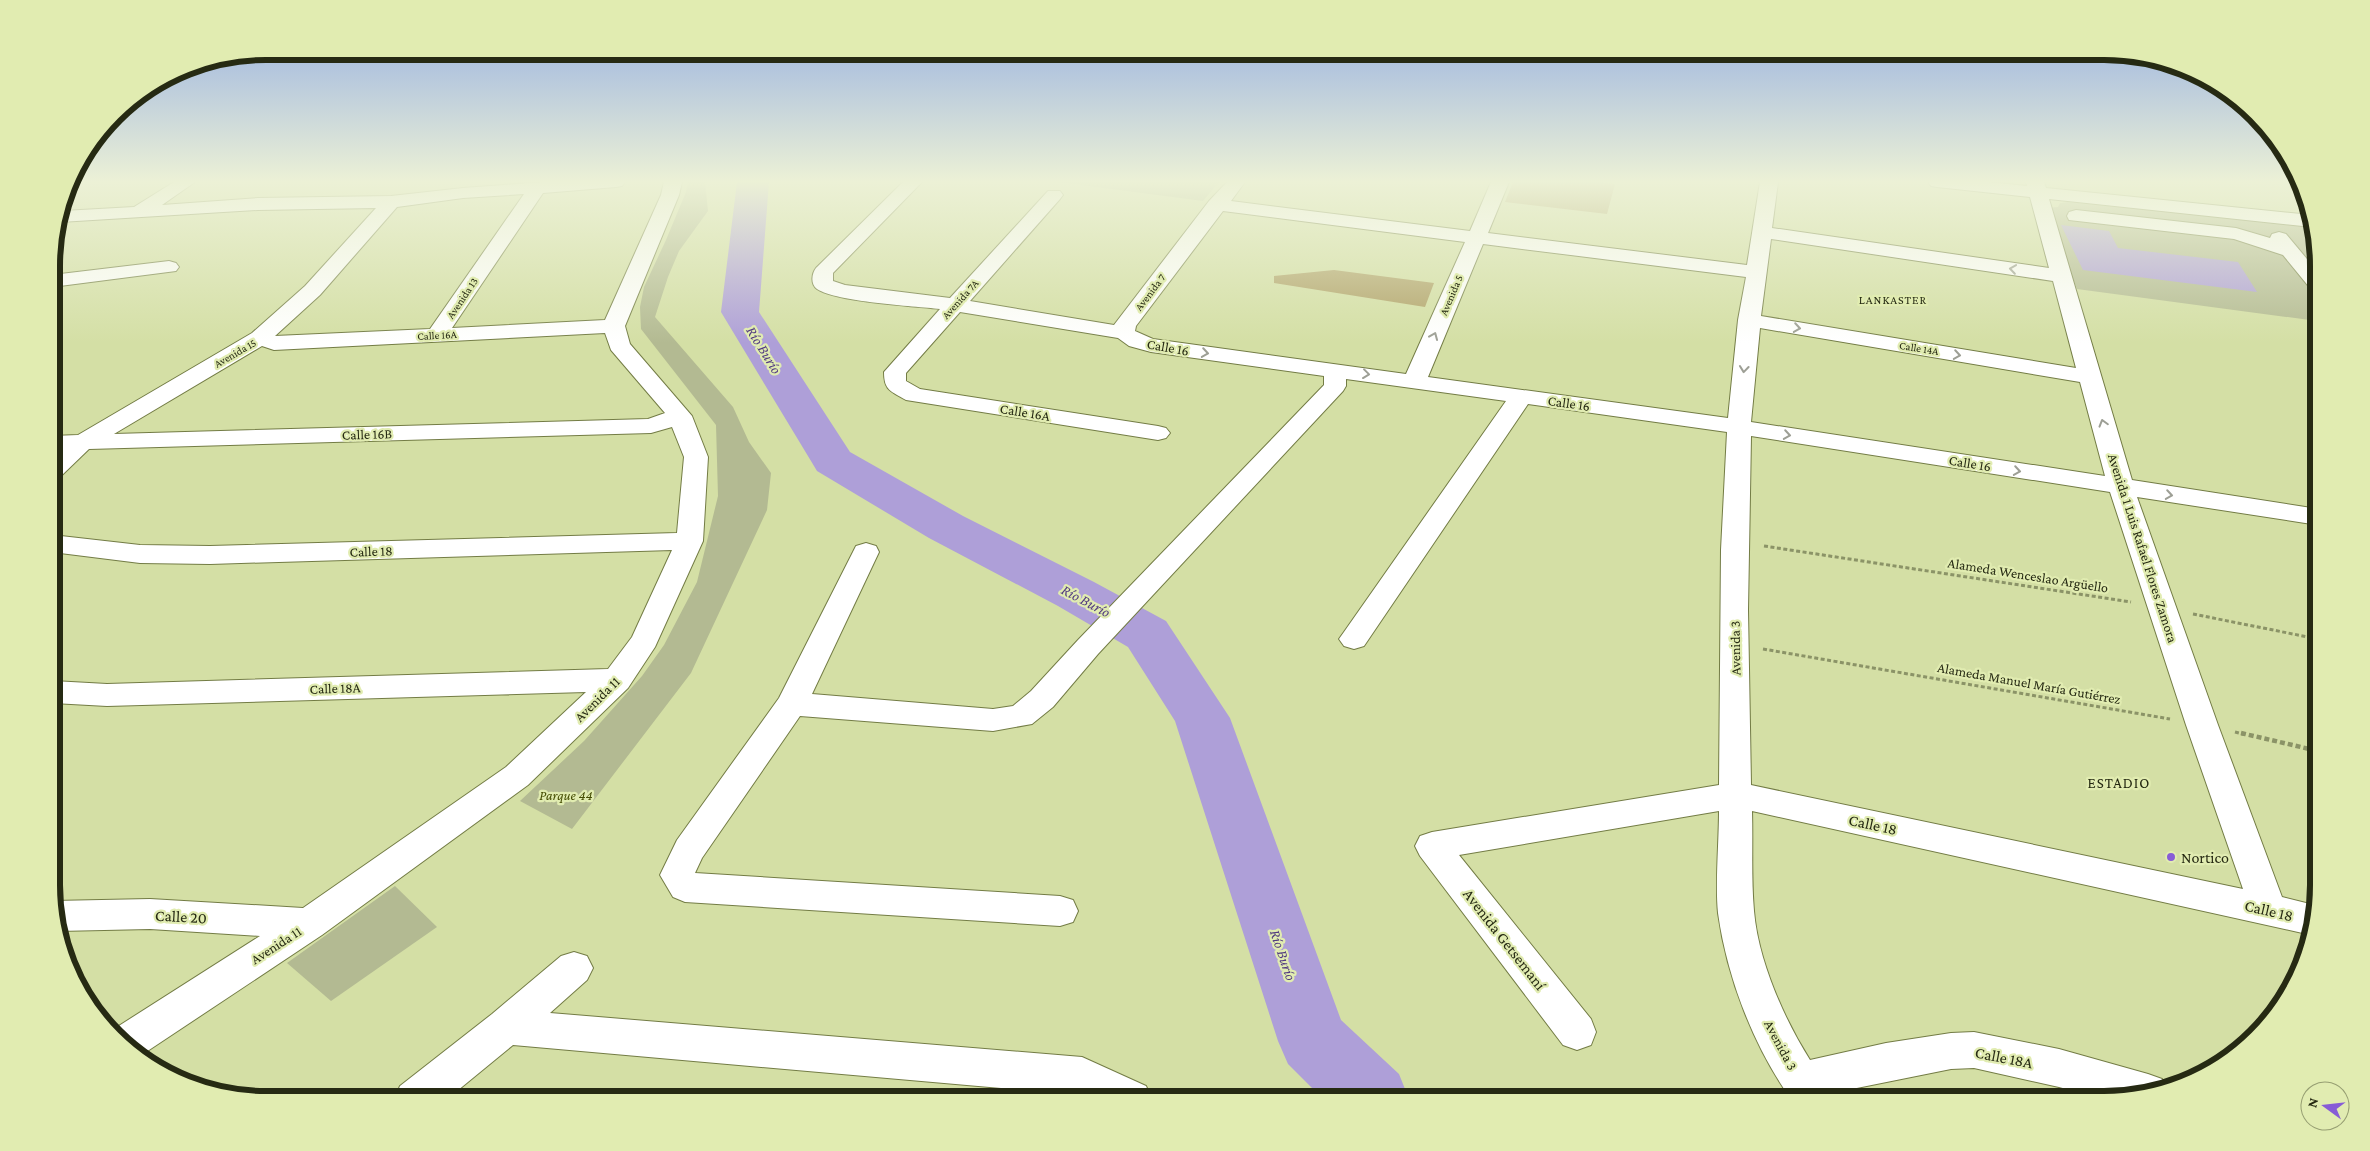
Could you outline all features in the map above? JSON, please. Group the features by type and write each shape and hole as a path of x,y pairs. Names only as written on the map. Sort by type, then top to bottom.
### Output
{"street":[{"name":"Avenida 15","path":"60,464 83,442 260,338 302,303 361,236"},
{"name":"Avenida 13","path":"437,334 504,236"},
{"path":"614,326 620,308 652,236"},
{"name":"Calle 16","path":"859,236 823,272 823,284 842,291 955,305 1124,333 1138,341 1151,345 1335,371 1415,380 1739,427 2310,516"},
{"name":"Avenida 7A","path":"895,384 895,372 1017,236"},
{"name":"Avenida 7","path":"1124,333 1125,325 1193,236"},
{"path":"1466,236 1756,272"},
{"name":"Avenida 3","path":"1761,236 1749,320 1739,427 1733,541 1736,912 1740,934 1761,1006 1775,1039 1807,1090"},
{"path":"1787,236 2062,276"},
{"name":"Avenida 1 Luis Rafael Flores Zamora","path":"2051,236 2121,487 2268,909"},
{"path":"2241,236 2290,251"},
{"path":"2277,236 2310,275"},
{"name":"Avenida 5","path":"1415,380 1476,237"},
{"path":"60,280 169,267"},
{"name":"Calle 14A","path":"1749,320 2090,377"},
{"name":"Calle 16A","path":"260,338 274,343 614,326"},
{"name":"Avenida 11","path":"131,1040 309,924 517,776 617,680 645,640 690,541 696,457 680,416 632,362 619,344 614,326"},
{"path":"792,704 993,720 1021,716 1042,699 1088,647 1335,386 1335,371"},
{"name":"Calle 16A","path":"895,384 914,395 1158,433"},
{"path":"1354,639 1522,396"},
{"name":"Calle 16B","path":"60,443 651,426 680,416"},
{"name":"Calle 18","path":"60,544 140,554 210,555 690,541"},
{"path":"866,552 792,704 689,850 677,874 685,887 1060,911"},
{"name":"Calle 18A","path":"60,692 107,695 617,680"},
{"name":"Calle 18","path":"1432,846 1736,795 2307,918"},
{"name":"Avenida Getsemaní","path":"1432,846 1577,1032"},
{"name":"Calle 20","path":"62,915 88,913 168,915 309,924"},
{"path":"425,1091 574,968"},
{"path":"506,1026 1082,1076 1113,1091"},
{"name":"Calle 18A","path":"1807,1090 1886,1062 1951,1051 1974,1050 2059,1068 2133,1089"}],"path":[{"name":"Alameda Wenceslao Argüello","path":"1733,541 2162,607 2310,637"},
{"name":"Alameda Manuel María Gutiérrez","path":"1735,644 2202,724 2310,749"}],"green space":[{"name":"Parque 44","path":"668,236 690,236 679,251 655,317 733,407 749,442 771,473 767,510 691,673 572,829 520,801 584,741 642,676 664,645 697,582 718,496 716,425 641,329 640,307 644,287"},
{"path":"2056,236 2307,236 2310,253 2310,320 2077,289"},
{"path":"395,886 437,927 331,1001 287,963"}],"shaded area":[{"path":"2066,236 2111,236 2118,248 2238,262 2257,292 2083,270"}],"building":[{"path":"1334,270 1434,283 1425,307 1274,283 1274,276"}],"waterway":[{"name":"Río Burío","path":"748,236 740,312 833,461 946,527 1076,594 1147,634 1202,718 1313,1041 1365,1091"}],"place":[{"name":"Nortico","path":"2171,857"}],"district":[{"name":"LANKASTER","path":"1893,300"},
{"name":"ESTADIO","path":"2119,783"}]}
